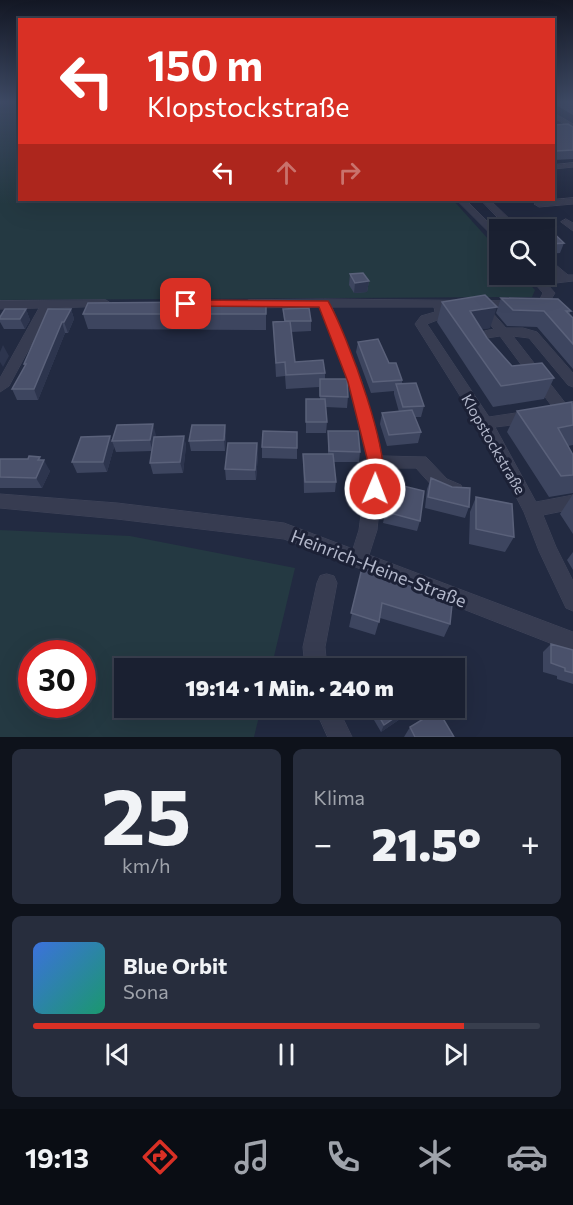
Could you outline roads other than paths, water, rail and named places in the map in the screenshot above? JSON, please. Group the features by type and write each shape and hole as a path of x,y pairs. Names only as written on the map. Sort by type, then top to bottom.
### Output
{"street":[{"path":"555,167 573,165"},
{"path":"462,201 489,229"},
{"path":"486,201 505,219"},
{"path":"539,204 573,201"},
{"path":"555,267 569,278"},
{"path":"542,285 549,293 546,299"},
{"path":"232,304 532,303 546,299 559,306"},
{"path":"324,303 355,382 376,462 368,530 359,558"},
{"name":"Klopstockstraße","path":"439,303 441,314 425,319 421,324 484,423 532,510 548,551 573,601"},
{"path":"2,385 47,304"},
{"path":"0,305 116,304"},
{"path":"486,313 570,416"},
{"path":"491,360 481,346 479,339 483,335 523,332 533,335 573,382"},
{"path":"520,380 537,377"},
{"path":"484,423 570,416"},
{"path":"376,462 420,462 441,484 458,490"},
{"name":"Heinrich-Heine-Straße","path":"0,501 284,531 573,642"},
{"path":"532,510 573,502"},
{"path":"315,658 314,647 327,583"},
{"path":"331,718 340,737"}]}
